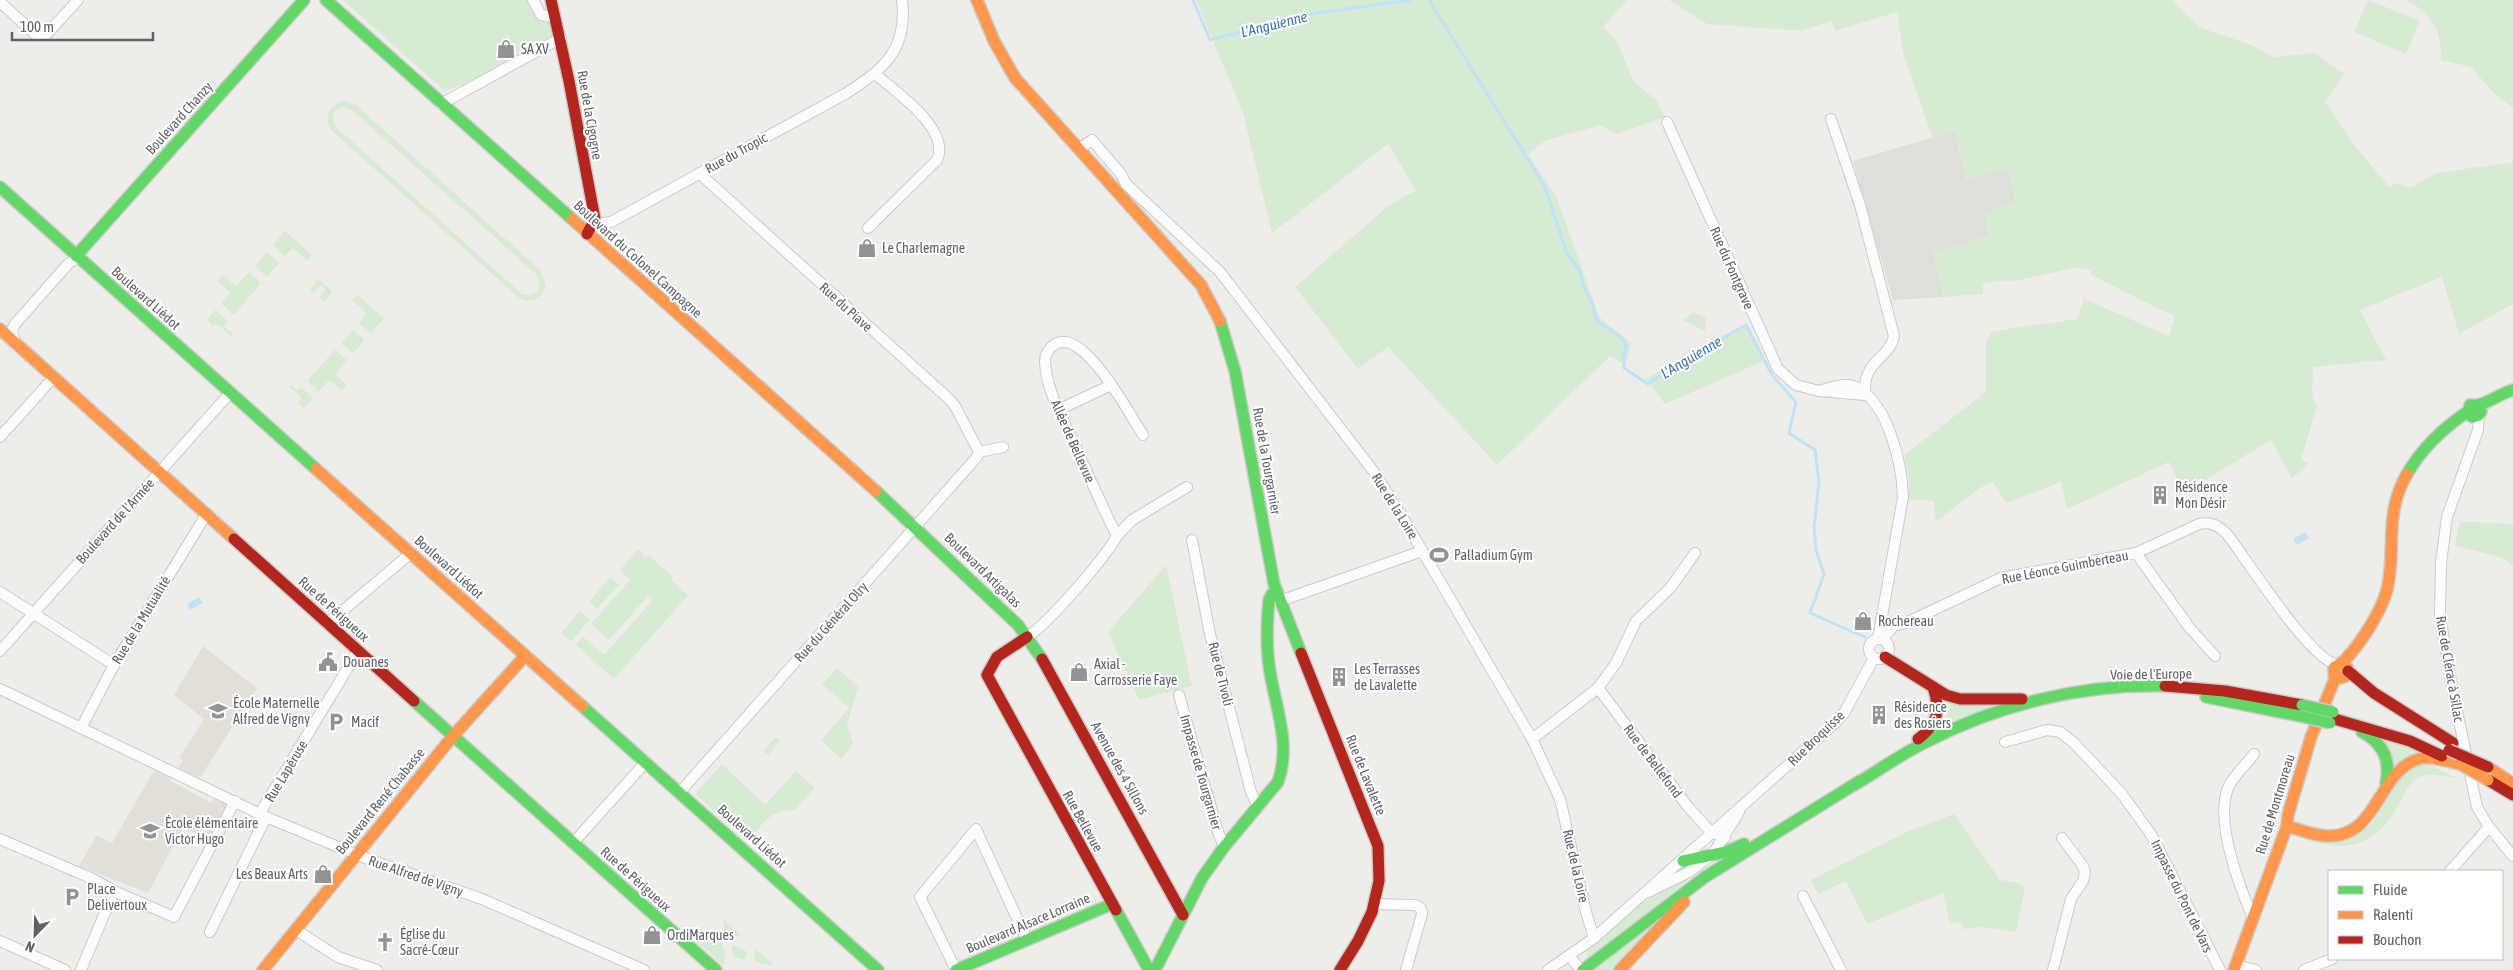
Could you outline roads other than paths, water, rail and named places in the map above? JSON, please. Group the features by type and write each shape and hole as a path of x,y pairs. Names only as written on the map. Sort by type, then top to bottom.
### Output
{"main road":[{"name":"Boulevard Chanzy","path":"75,255 304,0"},
{"name":"Boulevard du Colonel Campagne","path":"326,0 916,528"},
{"name":"Boulevard du Colonel Campagne","path":"332,0 340,12"},
{"name":"Rue de la Cigogne","path":"551,0 561,38 594,224"},
{"name":"Rue de la Tourgarnier","path":"978,0 994,41 1015,78 1201,285 1224,329 1235,371 1270,565 1278,596"},
{"name":"Boulevard Liédot","path":"0,187 878,970"},
{"path":"587,234 594,224"},
{"name":"Rue de Périgueux","path":"1,330 327,624 716,970"},
{"name":"Rue de Montmoreau","path":"2235,967 2252,916 2287,826 2288,815 2312,737 2340,669 2374,616 2384,596 2389,573 2392,517 2408,472 2434,437 2445,426 2475,411 2501,393 2513,390"},
{"name":"Boulevard Artigalas","path":"916,528 1018,625 1027,637"},
{"path":"1155,970 1202,878 1224,847 1278,782 1285,764 1268,643 1269,600 1272,594 1278,596"},
{"name":"Rue de Lavalette","path":"1278,596 1378,846 1380,881 1376,904 1357,943 1340,970"},
{"path":"994,602 1010,628 1002,653"},
{"path":"1002,653 1027,637"},
{"name":"Avenue des 4 Sillons","path":"1027,637 1040,655 1183,915"},
{"name":"Rue Bellevue","path":"1002,653 988,668 987,675 992,686 1149,970"},
{"name":"Boulevard René Chabasse","path":"263,970 453,736 525,656"},
{"path":"1880,657 1933,687 1960,699 2043,698"},
{"path":"2340,669 2451,747 2488,767 2513,784"},
{"name":"Voie de l'Europe","path":"1854,785 1925,742 1964,724 2043,698 2114,688 2177,686 2236,692 2301,711"},
{"path":"1620,970 1689,897 1924,735 1934,725 1940,710 1933,687"},
{"name":"Voie de l'Europe","path":"1854,785 1942,739 1981,722 2052,704 2143,693 2190,694 2247,701 2403,732 2451,747"},
{"path":"2331,717 2371,736 2385,752 2390,767 2382,796"},
{"path":"2331,717 2410,741 2460,764 2513,795"},
{"path":"2287,826 2330,836 2350,832 2370,817 2396,773 2410,762 2433,758 2460,764"},
{"path":"1683,861 1734,849 1834,798"},
{"path":"1577,962 1705,877 1823,804"},
{"name":"Boulevard Alsace Lorraine","path":"956,970 1112,904"}],"street":[{"path":"0,2 35,34 46,35 78,0"},
{"path":"533,0 541,15 555,17"},
{"name":"Rue du Tropic","path":"594,224 611,222 845,94 875,74 894,53 899,41 902,29 902,0"},
{"path":"441,104 561,38"},
{"path":"868,228 937,160 941,152 940,144 931,127 917,110 875,74"},
{"path":"1831,119 1860,205 1894,336 1889,348 1870,369 1866,379 1865,395"},
{"name":"Rue du Fontgrave","path":"1667,122 1778,369 1796,385 1819,390 1846,385 1855,387 1881,412 1896,450 1903,481 1903,497 1883,606 1883,641"},
{"name":"Rue de la Loire","path":"1079,149 1092,140 1098,150 1121,174 1126,184 1220,272 1374,472 1532,739 1560,799 1586,912 1594,938"},
{"path":"1088,159 1098,150"},
{"name":"Rue du Piave","path":"699,173 949,399 956,406 979,452"},
{"name":"Boulevard Chanzy","path":"1,330 75,255"},
{"name":"Boulevard Chanzy","path":"15,342 12,330 15,324 75,255"},
{"name":"Allée de Bellevue","path":"1117,536 1058,410 1046,361 1048,351 1059,342 1073,342 1092,358 1143,435"},
{"path":"0,437 54,377"},
{"path":"1058,410 1111,385"},
{"name":"Boulevard de l'Armée","path":"0,651 32,612 230,393"},
{"name":"Rue de Clérac à Sillac","path":"2475,411 2478,430 2447,518 2441,562 2440,616 2477,807 2489,827 2513,856"},
{"path":"979,452 1003,447"},
{"name":"Rue du Général Olry","path":"680,792 916,528 977,457 979,452"},
{"path":"1027,637 1038,630 1132,520 1187,487"},
{"name":"Rue de la Mutualité","path":"81,728 114,665 206,515"},
{"name":"Rue Léonce Guimberteau","path":"1883,641 1904,622 2009,576 2136,553 2199,524 2209,523 2220,527 2249,562 2276,603 2297,630 2328,663 2340,669"},
{"name":"Rue de Tivoli","path":"1192,540 1210,634 1251,792 1258,806"},
{"path":"1278,596 1422,551"},
{"path":"1532,739 1598,688 1616,663 1636,620 1671,586 1695,552"},
{"path":"327,624 411,553"},
{"path":"2136,553 2189,627 2215,656"},
{"path":"0,592 114,665"},
{"path":"1883,606 1888,615 1904,622"},
{"path":"1883,641 1889,652 1880,657 1870,653 1869,647 1872,642 1883,641"},
{"name":"Rue Lapéruse","path":"210,932 263,815 358,651"},
{"name":"Rue Broquisse","path":"1548,970 1577,962 1594,938 1611,921 1664,873 1683,861 1711,832 1836,723 1880,657"},
{"name":"Rue de Bellefond","path":"1598,688 1689,808 1711,832"},
{"name":"Rue Alfred de Vigny","path":"0,689 263,815 357,854 482,899 644,970"},
{"name":"Impasse de Tourgarnier","path":"1179,696 1217,830 1224,847"},
{"name":"Impasse du Pont de Vars","path":"2005,742 2047,730 2066,735 2074,743 2122,794 2152,836 2220,970"},
{"path":"2252,916 2234,868 2228,845 2225,802 2228,788 2254,754"},
{"path":"573,843 646,762"},
{"path":"0,839 174,917 235,801"},
{"name":"Rue Broquisse","path":"1638,897 1689,872 1713,854 1725,838 1742,806"},
{"path":"2451,870 2489,827"},
{"path":"956,970 920,897 976,829 1027,940"},
{"path":"1711,832 1725,838"},
{"path":"2053,970 2071,899 2085,874 2083,866 2062,838"},
{"path":"81,970 114,891"},
{"path":"1803,896 1841,970"},
{"path":"1376,904 1415,905 1421,908 1422,914 1406,970"},
{"name":"Rue Broquisse","path":"1592,927 1611,921"},
{"path":"1577,962 1592,927"},
{"path":"296,930 338,957 376,970"},
{"path":"0,941 65,970"},
{"path":"2304,970 2329,960"},
{"path":"2235,967 2256,970"}],"water":[{"path":"2305,532 2309,538 2297,545 2293,539"},
{"path":"199,597 203,603 190,610 187,604"}],"waterway":[{"name":"L'Anguienne","path":"1193,0 1210,40 1317,13 1411,0"},
{"name":"L'Anguienne","path":"1429,0 1545,187 1567,254 1580,271 1583,286 1591,300 1597,321 1621,337 1626,346 1623,360 1624,368 1648,384 1675,365 1746,325 1772,375 1796,402 1789,433 1815,450 1819,482 1814,527 1816,550 1824,574 1810,613 1865,637"}],"place":[{"name":"SA XV","path":"506,49"},
{"name":"Le Charlemagne","path":"867,248"},
{"name":"Résidence Mon Désir","path":"2160,495"},
{"name":"Palladium Gym","path":"1439,555"},
{"name":"Rochereau","path":"1863,621"},
{"name":"Douanes","path":"328,662"},
{"name":"Axial - Carrosserie Faye","path":"1079,672"},
{"name":"Les Terrasses de Lavalette","path":"1339,677"},
{"name":"École Maternelle Alfred de Vigny","path":"218,711"},
{"name":"Résidence des Rosiers","path":"1879,715"},
{"name":"Macif","path":"336,722"},
{"name":"École élémentaire Victor Hugo","path":"150,831"},
{"name":"Les Beaux Arts","path":"323,874"},
{"name":"Place Delivertoux","path":"72,897"},
{"name":"OrdiMarques","path":"652,935"},
{"name":"Église du Sacré-Cœur","path":"385,942"}]}
